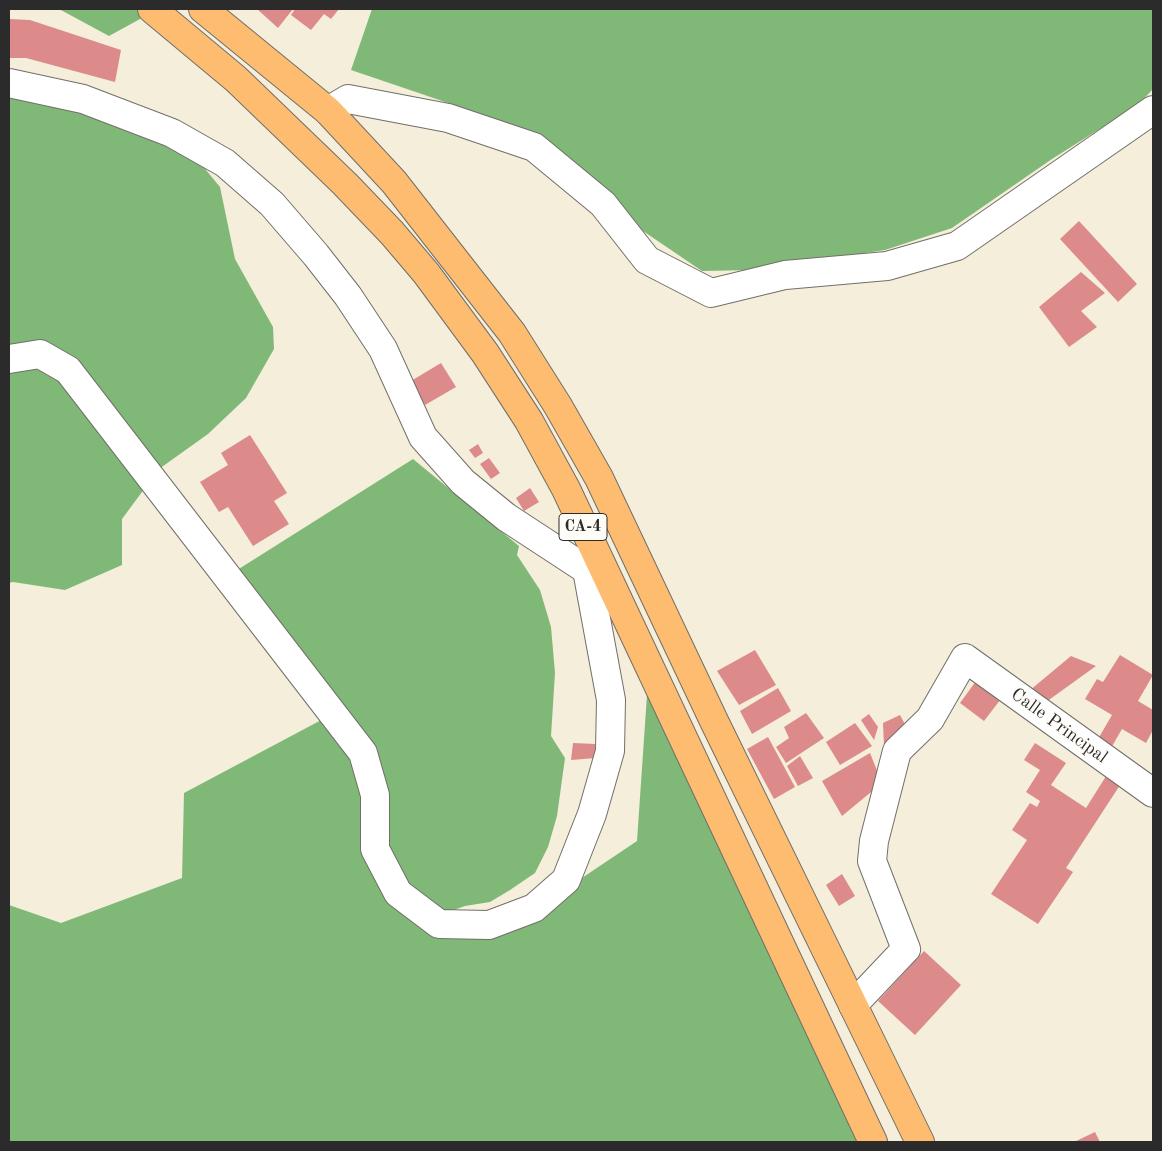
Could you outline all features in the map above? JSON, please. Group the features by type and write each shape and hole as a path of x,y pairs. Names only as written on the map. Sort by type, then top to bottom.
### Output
{"highway":[{"name":"CA-4","path":"152,9 236,79 338,177 392,233 426,273 484,353 529,421 566,489 592,562 873,1142"},
{"name":"CA-4","path":"203,9 328,111 394,182 512,333 558,406 599,478 710,712 920,1142"}],"street":[{"path":"9,83 83,99 172,133 225,163 272,204 348,296 383,349 423,436 462,482 506,517 592,562 611,700 610,751 592,814 566,880 534,908 489,925 439,924 398,893 374,849 375,795 363,753 68,370 40,354 9,358"},
{"path":"328,111 348,99 448,118 534,147 603,204 647,260 711,293 785,275 887,266 956,246 1153,110"},
{"name":"Calle Principal","path":"853,1005 906,948 872,861 874,841 896,751 930,719 964,658 1153,793"}],"green space":[{"path":"59,9 148,9 151,13 109,36"},
{"path":"372,9 1153,9 1153,89 1139,104 1052,159 952,228 885,250 754,270 702,271 643,231 592,176 513,125 351,70"},
{"path":"9,80 192,153 220,187 235,259 273,327 274,349 246,398 208,434 159,469 122,519 122,565 65,590 9,583"},
{"path":"413,459 519,546 517,555 540,590 551,627 555,673 551,736 565,758 557,816 548,847 535,873 490,902 465,906 451,911 463,931 573,884 637,841 647,695 730,853 864,1142 9,1142 9,905 61,923 182,878 184,793 342,709 234,572"}],"building":[{"path":"257,9 293,9 278,28"},
{"path":"295,9 339,9 331,19 324,14 311,30 291,15"},
{"path":"9,19 30,20 121,50 115,82 26,58 9,58"},
{"path":"1079,221 1137,284 1118,302 1060,239"},
{"path":"1081,272 1105,293 1081,311 1097,327 1069,347 1039,307"},
{"path":"441,363 456,387 425,405 411,381"},
{"path":"250,435 287,493 274,501 289,524 253,546 228,507 219,512 200,482 228,465 221,453"},
{"path":"478,444 483,453 475,458 469,450"},
{"path":"489,458 500,473 491,479 480,464"},
{"path":"530,488 539,502 524,511 516,498"},
{"path":"755,650 776,685 739,705 717,671"},
{"path":"1120,655 1153,675 1138,701 1153,710 1153,730 1146,743 1122,729 1111,748 1098,739 1112,715 1085,699 1097,679 1103,682"},
{"path":"1071,656 1096,666 1046,702 1029,691"},
{"path":"979,677 1004,695 984,721 960,703"},
{"path":"778,688 791,711 752,734 740,711"},
{"path":"806,713 824,738 786,763 776,747 789,738 784,727"},
{"path":"869,714 878,727 874,740 861,720"},
{"path":"900,715 910,734 884,746 883,723"},
{"path":"855,723 872,746 840,765 826,742"},
{"path":"768,737 795,787 774,799 747,749"},
{"path":"573,743 595,744 596,758 571,760"},
{"path":"1035,743 1066,763 1051,785 1086,808 1108,773 1122,782 1066,868 1073,872 1038,924 991,894 1027,840 1012,830 1030,803 1037,807 1040,801 1026,792 1040,770 1024,760"},
{"path":"870,753 882,783 842,816 822,781"},
{"path":"800,756 813,778 798,786 787,766"},
{"path":"842,874 855,896 839,906 826,885"},
{"path":"924,951 961,985 915,1035 878,1001"},
{"path":"1095,1132 1100,1142 1074,1142"}]}
